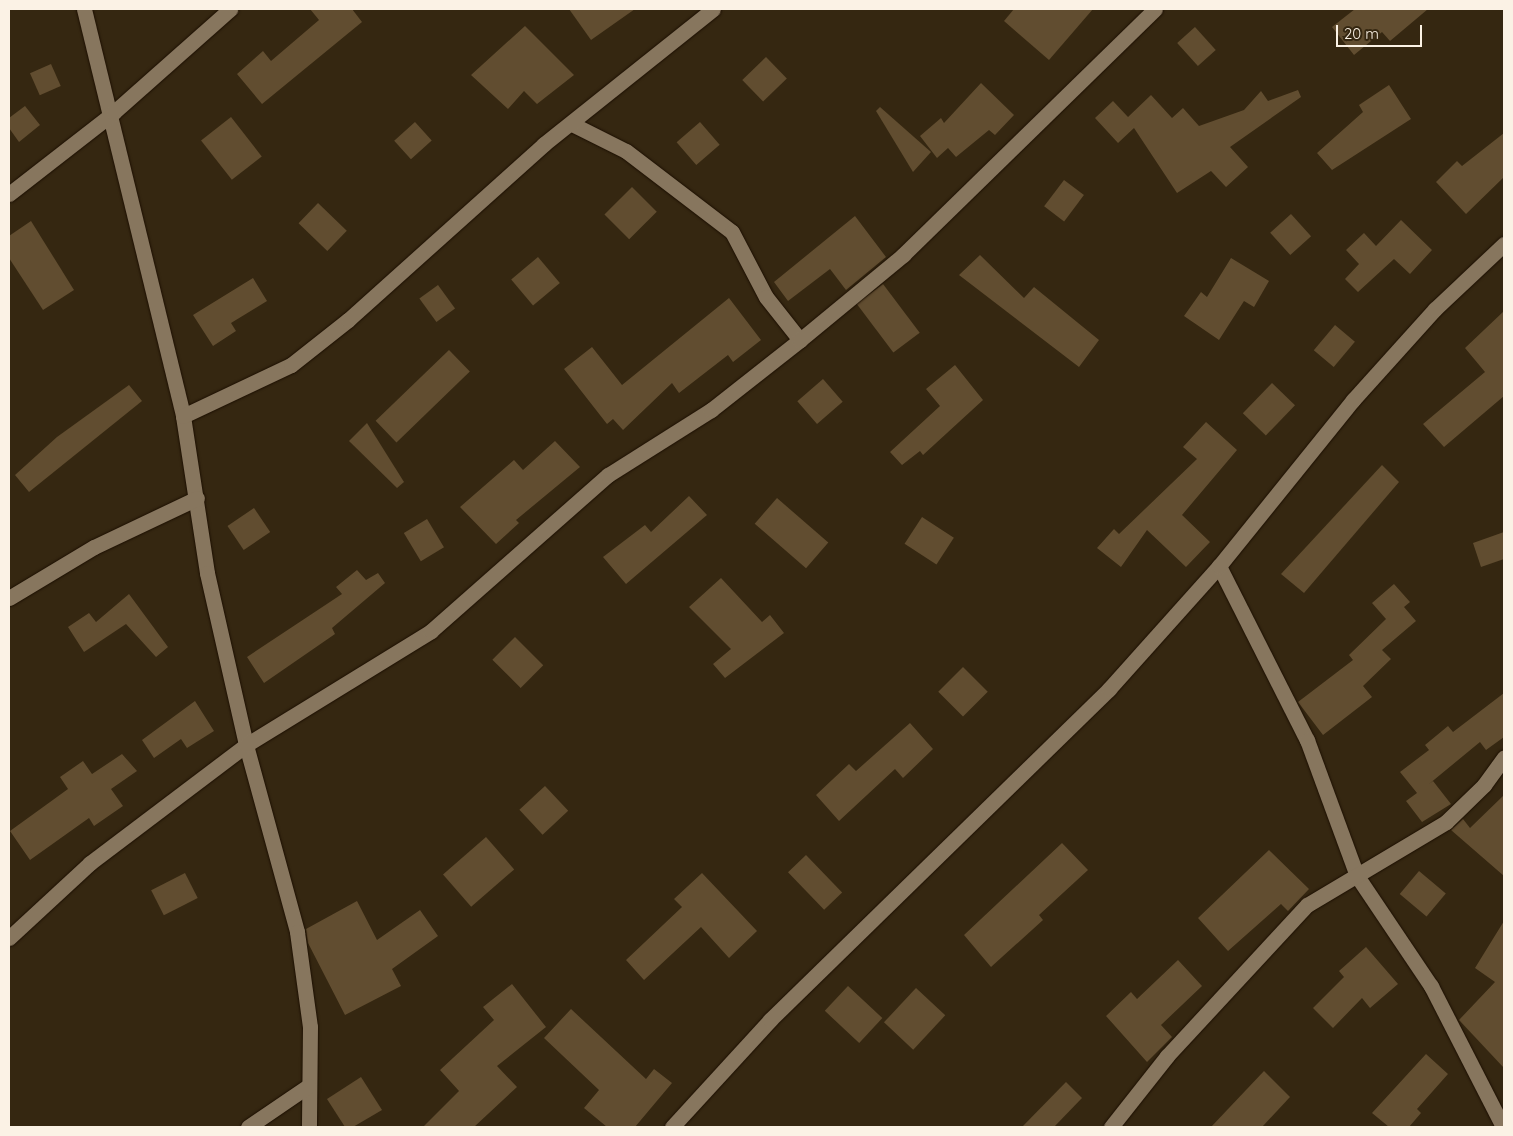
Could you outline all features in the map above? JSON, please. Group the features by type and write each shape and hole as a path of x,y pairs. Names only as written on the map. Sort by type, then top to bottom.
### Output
{"street":[{"path":"84,9 113,113 183,416 208,572 246,745 305,973 309,1127"},
{"path":"9,194 113,113 230,9"},
{"path":"183,416 290,365 572,124 713,9"},
{"path":"9,938 70,879 246,745 431,631 608,475 711,410 800,340 903,256 1155,9"},
{"path":"572,124 626,150 732,232 766,297 800,340"},
{"path":"672,1127 770,1020 1109,689 1219,566 1354,400 1435,309 1504,244"},
{"path":"9,598 94,547 197,498"},
{"path":"1219,566 1307,740 1357,876 1431,986 1500,1122"},
{"path":"1112,1127 1167,1056 1307,905 1446,822 1484,785 1504,757"},
{"path":"248,1127 308,1086"}],"building":[{"path":"310,9 352,9 362,22 262,104 237,74 263,51 271,61 319,20"},
{"path":"569,9 635,9 591,40"},
{"path":"1014,9 1093,9 1049,60 1004,21"},
{"path":"1355,9 1428,9 1390,41 1382,32 1354,55 1332,27"},
{"path":"525,26 574,75 537,104 524,91 508,109 471,75"},
{"path":"1195,27 1216,50 1198,66 1177,43"},
{"path":"766,57 787,79 763,102 742,80"},
{"path":"51,64 61,86 40,95 30,73"},
{"path":"981,83 1014,115 995,135 989,130 956,157 948,148 937,158 920,136 941,118 944,123"},
{"path":"1389,85 1411,119 1332,170 1317,153 1363,112 1359,105"},
{"path":"1298,90 1301,97 1230,147 1248,167 1226,187 1211,171 1177,193 1134,128 1118,143 1095,118 1113,101 1128,117 1151,95 1172,118 1183,108 1199,126 1244,110 1261,91 1268,101"},
{"path":"25,106 40,125 19,142 9,128 9,118"},
{"path":"880,107 931,152 913,172 876,111"},
{"path":"231,117 262,156 232,180 201,140"},
{"path":"415,122 432,141 411,159 394,141"},
{"path":"700,122 720,145 696,165 677,142"},
{"path":"1504,133 1504,177 1466,214 1436,182 1457,161 1462,166"},
{"path":"1064,180 1084,195 1064,221 1044,206"},
{"path":"632,187 657,212 629,239 604,215"},
{"path":"318,203 347,231 327,251 299,223"},
{"path":"1291,214 1311,236 1290,255 1270,233"},
{"path":"855,216 886,257 846,290 830,269 788,301 774,282"},
{"path":"1401,220 1432,250 1410,274 1394,259 1358,292 1345,279 1359,264 1346,250 1364,233 1376,246"},
{"path":"31,221 74,290 43,310 9,258 9,236"},
{"path":"980,255 1024,298 1034,287 1099,340 1079,367 959,275"},
{"path":"538,257 560,283 533,306 511,279"},
{"path":"1231,258 1269,281 1254,307 1244,301 1219,340 1184,316 1201,292 1207,297"},
{"path":"253,278 267,301 231,323 236,331 213,346 193,315"},
{"path":"883,284 920,333 893,353 857,304"},
{"path":"438,285 455,308 436,322 419,299"},
{"path":"729,298 761,340 733,362 728,355 679,393 672,383 623,430 613,419 607,424 564,369 592,347 622,385"},
{"path":"1504,311 1504,396 1444,447 1423,424 1485,372 1465,348"},
{"path":"1335,325 1355,342 1334,367 1314,350"},
{"path":"449,350 470,372 396,442 376,421"},
{"path":"955,365 983,400 923,455 920,451 902,465 890,452 940,406 926,389"},
{"path":"823,379 843,402 817,424 797,401"},
{"path":"1272,383 1295,405 1266,435 1243,413"},
{"path":"129,385 142,401 29,492 15,475 57,437"},
{"path":"1206,422 1237,450 1182,515 1210,542 1186,567 1147,530 1121,567 1097,548 1114,529 1119,534 1197,459 1183,447"},
{"path":"367,423 404,482 397,488 349,441"},
{"path":"555,441 580,467 516,520 519,523 496,544 460,507 514,460 523,470"},
{"path":"1382,465 1399,482 1304,593 1281,574"},
{"path":"689,496 707,515 626,584 603,557 645,525 651,532"},
{"path":"777,498 828,543 806,568 755,524"},
{"path":"254,508 270,532 244,550 227,526"},
{"path":"922,517 954,538 936,565 905,544"},
{"path":"427,519 444,547 421,561 404,533"},
{"path":"1504,532 1504,559 1481,567 1473,543"},
{"path":"357,570 366,580 378,573 385,583 332,628 335,634 264,683 247,657 342,594 336,587"},
{"path":"721,578 762,622 770,615 784,633 725,678 713,664 731,649 689,607"},
{"path":"1394,584 1410,602 1404,607 1416,621 1382,650 1391,659 1363,686 1372,697 1323,735 1298,702 1353,660 1349,655 1386,619 1372,603"},
{"path":"129,594 168,647 156,657 126,624 84,652 68,627 89,613 96,622"},
{"path":"515,637 543,665 521,688 492,660"},
{"path":"963,667 988,692 963,716 938,692"},
{"path":"1504,693 1504,737 1486,750 1480,742 1429,784 1433,781 1451,804 1422,822 1406,801 1417,793 1400,772 1429,750 1425,745 1448,726 1453,732"},
{"path":"195,701 214,731 187,748 181,739 154,758 142,740"},
{"path":"910,723 933,749 903,778 895,769 839,821 816,795 849,764 856,771"},
{"path":"122,754 137,771 111,789 123,806 94,826 89,818 30,860 10,831 68,789 60,777 83,761 92,774"},
{"path":"545,786 568,811 543,835 519,810"},
{"path":"1504,795 1504,876 1451,830 1463,819 1470,828"},
{"path":"486,837 514,869 471,907 443,874"},
{"path":"1062,843 1088,870 1039,915 1043,920 991,967 964,935"},
{"path":"1269,850 1309,889 1288,911 1281,904 1228,951 1198,918"},
{"path":"806,855 842,892 824,910 788,872"},
{"path":"1419,871 1446,893 1427,916 1400,894"},
{"path":"185,873 198,898 164,915 151,890"},
{"path":"702,873 757,931 729,958 701,927 644,980 626,960 682,907 674,899"},
{"path":"357,901 377,940 420,910 438,936 392,969 401,986 345,1015 308,943 306,929"},
{"path":"1504,921 1504,1068 1459,1020 1495,982 1475,968"},
{"path":"1366,947 1398,984 1370,1008 1362,998 1333,1028 1313,1008 1344,977 1339,971"},
{"path":"1178,960 1202,986 1161,1025 1172,1037 1147,1062 1106,1016 1131,992 1137,999"},
{"path":"512,984 546,1027 497,1066 517,1087 474,1127 423,1127 459,1091 440,1070 494,1020 483,1007"},
{"path":"848,986 882,1018 859,1043 825,1011"},
{"path":"916,988 945,1015 913,1050 884,1022"},
{"path":"571,1009 646,1079 654,1069 672,1083 635,1127 607,1127 584,1108 599,1090 544,1038"},
{"path":"1426,1054 1448,1074 1417,1109 1421,1113 1409,1127 1389,1127 1372,1113"},
{"path":"1264,1071 1290,1097 1262,1127 1211,1127"},
{"path":"361,1077 382,1110 353,1127 345,1127 327,1099"},
{"path":"1066,1082 1082,1098 1054,1127 1022,1127"}]}
